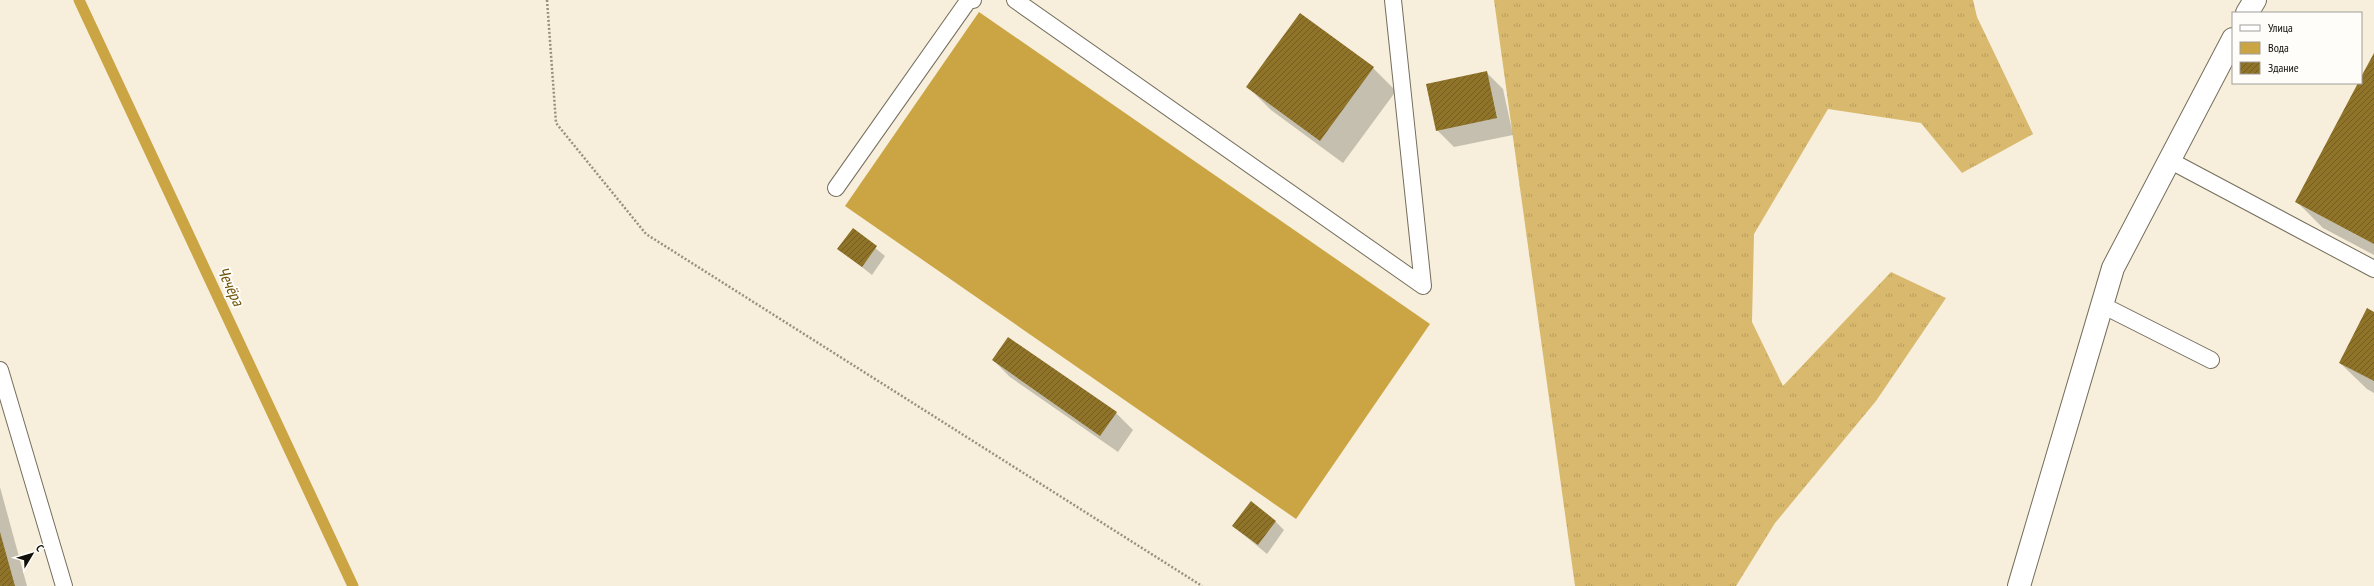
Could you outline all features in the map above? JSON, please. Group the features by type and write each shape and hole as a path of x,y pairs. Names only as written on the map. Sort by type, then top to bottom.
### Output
{"street":[{"path":"2249,12 2255,0"},
{"path":"2018,586 2112,268 2232,41"}],"lane":[{"path":"836,188 968,1 973,0"},
{"path":"1015,0 1423,286 1393,0"},
{"path":"2170,160 2374,269"},
{"path":"2102,305 2211,360"},
{"path":"0,370 64,586"}],"path":[{"path":"546,0 556,123 646,234 1202,586"}],"green space":[{"path":"1494,0 1973,0 1977,17 2033,134 1962,173 1921,123 1828,109 1754,234 1752,322 1783,386 1891,272 1946,298 1876,401 1775,523 1736,586 1575,586"}],"water":[{"path":"979,12 1430,324 1296,519 845,206"}],"building":[{"path":"1300,13 1374,67 1320,141 1246,87"},
{"path":"2374,53 2374,244 2295,202 2357,84 2362,84 2362,75"},
{"path":"1487,71 1497,118 1436,131 1426,84"},
{"path":"853,228 877,246 862,267 837,249"},
{"path":"2367,308 2374,312 2374,381 2339,363"},
{"path":"1008,337 1117,412 1100,436 992,360"},
{"path":"1251,501 1276,521 1258,545 1232,526"},
{"path":"0,532 15,586 0,586"}],"waterway":[{"name":"Чечёра","path":"79,0 353,586"}]}
